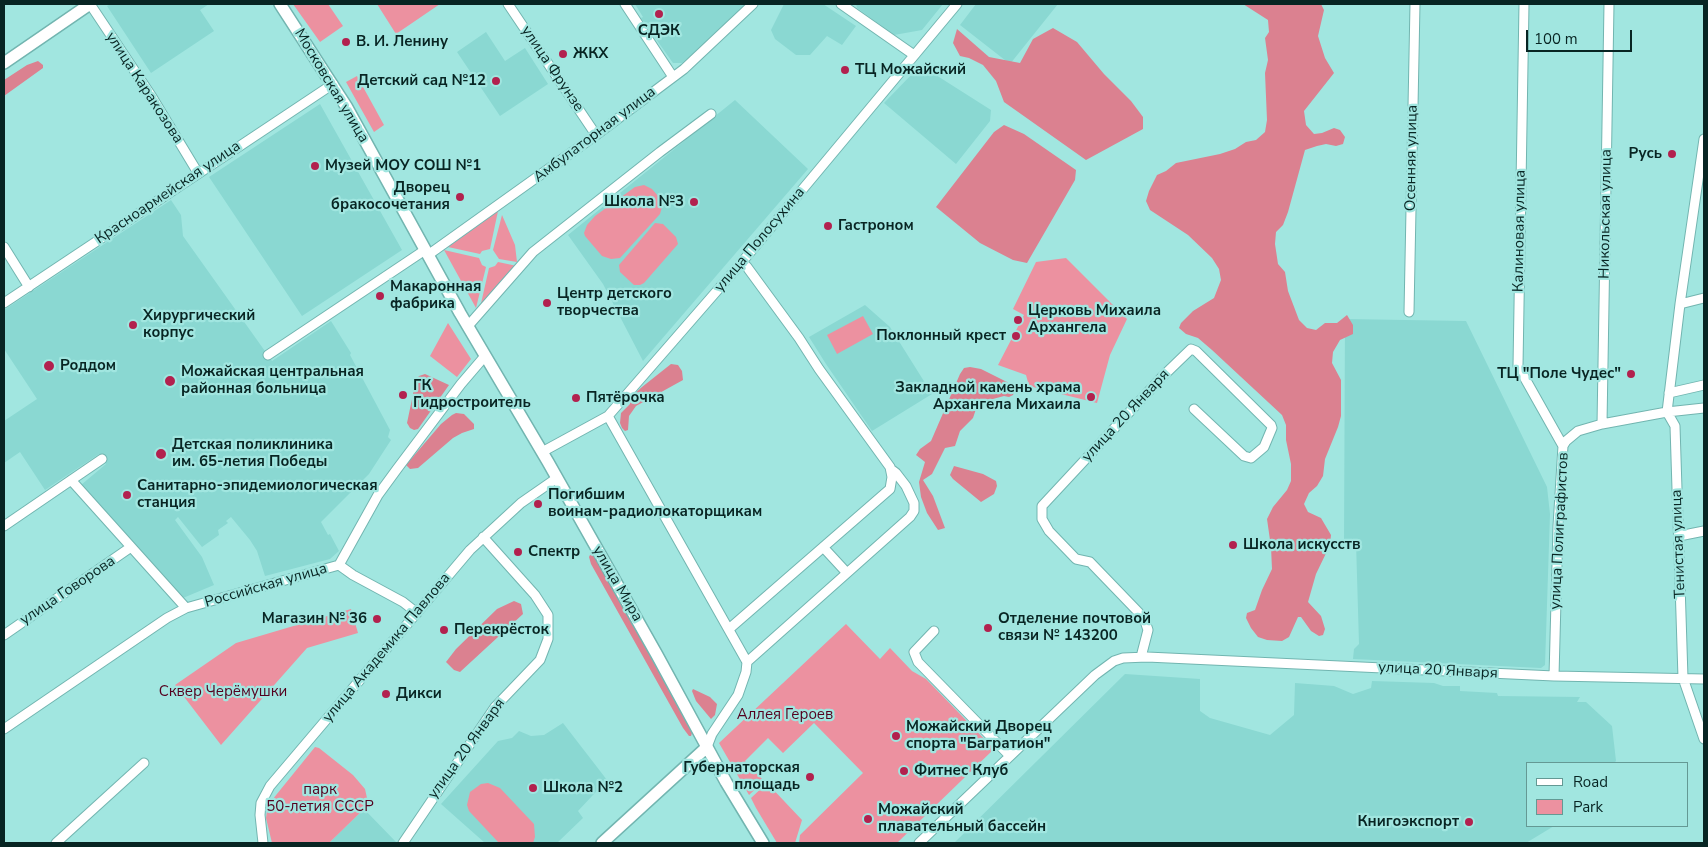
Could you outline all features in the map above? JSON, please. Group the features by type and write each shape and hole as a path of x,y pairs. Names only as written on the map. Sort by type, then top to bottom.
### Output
{"main road":[{"path":"4,63 90,4"},
{"name":"Московская улица","path":"280,4 333,84 468,326"},
{"name":"улица Мира","path":"468,326 557,478 748,821 763,843"},
{"path":"602,843 706,747"}],"street":[{"name":"улица Каракозова","path":"90,4 152,97 198,173"},
{"name":"улица Фрунзе","path":"508,4 596,135"},
{"path":"625,4 673,76"},
{"name":"Амбулаторная улица","path":"268,355 426,253 596,135 695,59 753,4"},
{"path":"841,4 914,55"},
{"name":"улица Полосухина","path":"542,452 608,416 742,262 957,4"},
{"name":"Осенняя улица","path":"1409,312 1415,4"},
{"name":"Калиновая улица","path":"1524,4 1518,366 1563,446"},
{"name":"Никольская улица","path":"1602,424 1609,4"},
{"name":"Красноармейская улица","path":"4,303 333,84"},
{"path":"468,326 533,252 711,114"},
{"path":"1667,412 1680,304 1704,139"},
{"path":"1693,213 1704,211"},
{"path":"4,247 29,286"},
{"path":"742,262 748,267 857,422 906,486 914,503 914,511 910,517 747,662"},
{"path":"1680,304 1704,298"},
{"name":"улица 20 Января","path":"1142,657 1148,630 1144,618 1090,562 1076,559 1049,531 1042,519 1042,506 1186,351 1191,348 1272,428 1264,447 1250,458 1244,456 1194,409"},
{"name":"Российская улица","path":"4,729 161,622 186,608 339,565 378,495 460,384 485,356"},
{"path":"1669,393 1704,385"},
{"name":"улица Полиграфистов","path":"1554,676 1558,526 1563,446 1569,437 1578,431 1602,424 1667,412 1704,408"},
{"name":"Тенистая улица","path":"1667,412 1675,426 1683,678 1704,739"},
{"path":"608,416 747,662 744,680 738,696 712,734 706,747"},
{"path":"4,526 102,459"},
{"path":"729,629 890,489 892,470"},
{"name":"улица Академика Павлова","path":"264,843 260,815 264,794 416,613 483,537 521,502 557,478"},
{"path":"70,480 186,608"},
{"path":"1679,536 1704,531"},
{"name":"улица 20 Января","path":"403,843 495,707 540,660 548,640 548,615 535,595 483,537"},
{"name":"улица Говорова","path":"4,635 131,547"},
{"path":"823,548 847,573"},
{"path":"339,565 353,575 397,598 416,613"},
{"path":"934,631 914,652 918,662 1010,756"},
{"name":"улица 20 Января","path":"919,843 1106,666 1123,658 1142,657 1554,676 1704,679"},
{"path":"56,843 144,763"}],"shaded area":[{"path":"111,4 209,4 200,10 214,31 151,73 107,6"},
{"path":"635,4 747,4 682,63 673,63 641,18 643,17"},
{"path":"784,4 823,4 856,26 842,45 827,36 810,55 796,55 775,39 771,30"},
{"path":"856,4 943,4 922,30 894,35 857,8"},
{"path":"976,4 1058,4 1010,64 960,25"},
{"path":"1243,4 1321,4 1324,10 1318,36 1325,58 1334,73 1304,111 1306,125 1314,134 1334,128 1340,130 1345,137 1343,144 1336,146 1326,144 1305,150 1288,212 1283,225 1276,232 1275,244 1278,264 1285,272 1288,291 1299,320 1307,328 1316,330 1325,323 1337,323 1347,315 1353,325 1353,334 1340,340 1333,352 1332,363 1341,380 1341,416 1338,427 1325,459 1323,476 1317,486 1309,493 1304,504 1308,512 1321,518 1331,535 1330,545 1316,574 1308,602 1321,616 1325,629 1323,635 1319,636 1311,631 1301,617 1298,617 1289,637 1282,641 1258,637 1246,618 1247,613 1255,610 1272,569 1267,519 1291,481 1291,464 1286,440 1286,425 1282,415 1212,350 1198,338 1186,334 1179,328 1181,323 1193,311 1214,298 1221,280 1219,269 1212,258 1188,235 1150,210 1146,201 1157,175 1176,163 1235,149 1246,142 1256,140 1265,132 1267,120 1265,73 1268,60 1265,38 1269,32 1268,20"},
{"path":"1053,28 1077,42 1104,74 1131,101 1143,117 1143,129 1086,160 1004,102 996,81 983,65 960,56 953,43 957,29 989,57 1020,63 1033,39"},
{"path":"486,32 505,61 525,48 548,84 500,116 457,52"},
{"path":"38,61 43,65 43,68 4,96 4,80 27,65"},
{"path":"928,70 991,110 990,121 956,164 884,103 913,73"},
{"name":"Школа №3","path":"735,100 808,169 643,361 603,284 568,235"},
{"path":"320,104 402,250 302,316 209,177"},
{"path":"1004,125 1024,134 1076,170 1075,180 1027,263 1013,260 980,243 936,207 994,132"},
{"name":"Можайская центральная районная больница","path":"171,200 181,215 183,236 272,361 331,321 351,353 350,355 390,430 388,437 391,440 369,474 321,522 339,551 330,559 265,576 257,551 231,517 226,521 228,523 218,530 219,535 202,547 178,517 175,520 202,557 214,585 183,598 81,485 106,464 99,454 45,490 20,452 4,463 4,421 37,399 4,349 4,310"},
{"path":"865,305 890,327 932,394 872,431 809,337"},
{"path":"1345,319 1466,321 1547,487 1550,514 1545,665 1541,668 1353,659 1354,649 1359,644 1356,542 1344,541"},
{"path":"671,364 678,365 682,371 683,380 636,406 629,416 628,430 625,431 620,423 621,413 630,404 631,397"},
{"path":"964,368 981,369 1007,382 1015,390 1013,395 1009,397 1004,396 978,403 973,418 960,431 955,446 945,448 932,474 923,480 933,496 945,528 938,530 927,513 921,497 919,482 925,462 916,455 920,449 931,441 960,374"},
{"path":"425,374 449,385 418,429 414,430 407,423 416,380 419,376"},
{"path":"456,413 464,414 474,424 474,429 453,438 418,468 410,469 406,465 441,424"},
{"path":"954,466 983,474 996,481 997,486 994,494 981,502 950,475"},
{"path":"590,555 595,556 692,733 691,736 683,728 591,564"},
{"path":"514,601 521,604 523,614 460,672 454,670 446,662 456,649 497,609"},
{"path":"1125,674 1200,679 1200,711 1210,718 1270,735 1294,715 1295,683 1334,686 1353,694 1371,688 1372,681 1434,683 1443,686 1460,686 1460,691 1497,693 1498,696 1580,697 1577,702 1586,702 1612,726 1615,762 1526,762 1526,827 1552,827 1526,843 954,843"},
{"path":"693,689 710,697 717,704 715,715 711,719 696,701"},
{"path":"563,723 607,780 578,811 583,818 557,843 485,843 441,804 498,741 512,738 519,731 531,736 544,735"},
{"path":"364,809 397,843 329,843"}],"green space":[{"path":"293,4 328,4 343,26 320,42"},
{"path":"377,4 440,4 396,34"},
{"path":"357,76 384,125 374,132 346,82"},
{"path":"644,185 652,189 658,196 662,207 660,214 620,258 611,259 602,256 585,236 584,233 587,225 595,216 635,187"},
{"path":"498,211 490,249 482,251 480,254 448,247"},
{"path":"502,215 515,245 517,262 499,259 493,250"},
{"path":"655,223 663,224 676,237 678,244 644,283 634,285 620,272 619,265"},
{"path":"444,250 479,258 482,265 486,267 476,308"},
{"path":"1066,258 1127,319 1110,355 1097,403 1029,386 1026,375 998,365 1024,315 1013,309 1036,262"},
{"path":"498,262 517,266 480,308 489,268 495,266"},
{"path":"863,316 873,334 837,354 827,335"},
{"path":"448,323 471,359 457,377 430,356"},
{"name":"Сквер Черёмушки","path":"351,609 358,633 307,648 221,745 175,685 236,643"},
{"name":"Аллея Героев","path":"846,624 880,659 890,648 912,671 926,679 994,749 897,843 799,843 800,835 863,773 814,723 783,753 768,738 745,761 764,781 749,795 719,743"},
{"name":"парк 50-летия СССР","path":"315,747 319,748 353,775 365,789 367,798 364,809 329,843 272,843 266,818 268,805"},
{"path":"488,783 500,788 534,824 535,837 533,843 499,843 469,811 467,805 470,792 481,784"},
{"path":"767,783 802,820 795,843 777,843 751,798"}],"place":[{"name":"СДЭК","path":"659,14"},
{"name":"В. И. Ленину","path":"346,42"},
{"name":"ЖКХ","path":"563,54"},
{"name":"ТЦ Можайский","path":"845,70"},
{"name":"Детский сад №12","path":"496,81"},
{"name":"Русь","path":"1672,154"},
{"name":"Музей МОУ СОШ №1","path":"315,166"},
{"name":"Дворец бракосочетания","path":"460,197"},
{"name":"Школа №3","path":"694,202"},
{"name":"Гастроном","path":"828,226"},
{"name":"Макаронная фабрика","path":"380,296"},
{"name":"Центр детского творчества","path":"547,303"},
{"name":"Церковь Михаила Архангела","path":"1018,320"},
{"name":"Хирургический корпус","path":"133,325"},
{"name":"Поклонный крест","path":"1016,336"},
{"name":"Роддом","path":"49,366"},
{"name":"ТЦ \"Поле Чудес\"","path":"1631,374"},
{"name":"Можайская центральная районная больница","path":"170,381"},
{"name":"ГК Гидростроитель","path":"403,395"},
{"name":"Закладной камень храма Архангела Михаила","path":"1091,397"},
{"name":"Пятёрочка","path":"576,398"},
{"name":"Детская поликлиника им. 65-летия Победы","path":"161,454"},
{"name":"Санитарно-эпидемиологическая станция","path":"127,495"},
{"name":"Погибшим воинам-радиолокаторщикам","path":"538,504"},
{"name":"Школа искусств","path":"1233,545"},
{"name":"Спектр","path":"518,552"},
{"name":"Магазин № 36","path":"377,619"},
{"name":"Отделение почтовой связи № 143200","path":"988,628"},
{"name":"Перекрёсток","path":"444,630"},
{"name":"Дикси","path":"386,694"},
{"name":"Можайский Дворец спорта \"Багратион\"","path":"896,736"},
{"name":"Фитнес Клуб","path":"904,771"},
{"name":"Губернаторская площадь","path":"810,777"},
{"name":"Школа №2","path":"533,788"},
{"name":"Можайский плавательный бассейн","path":"868,819"},
{"name":"Книгоэкспорт","path":"1469,822"}]}
